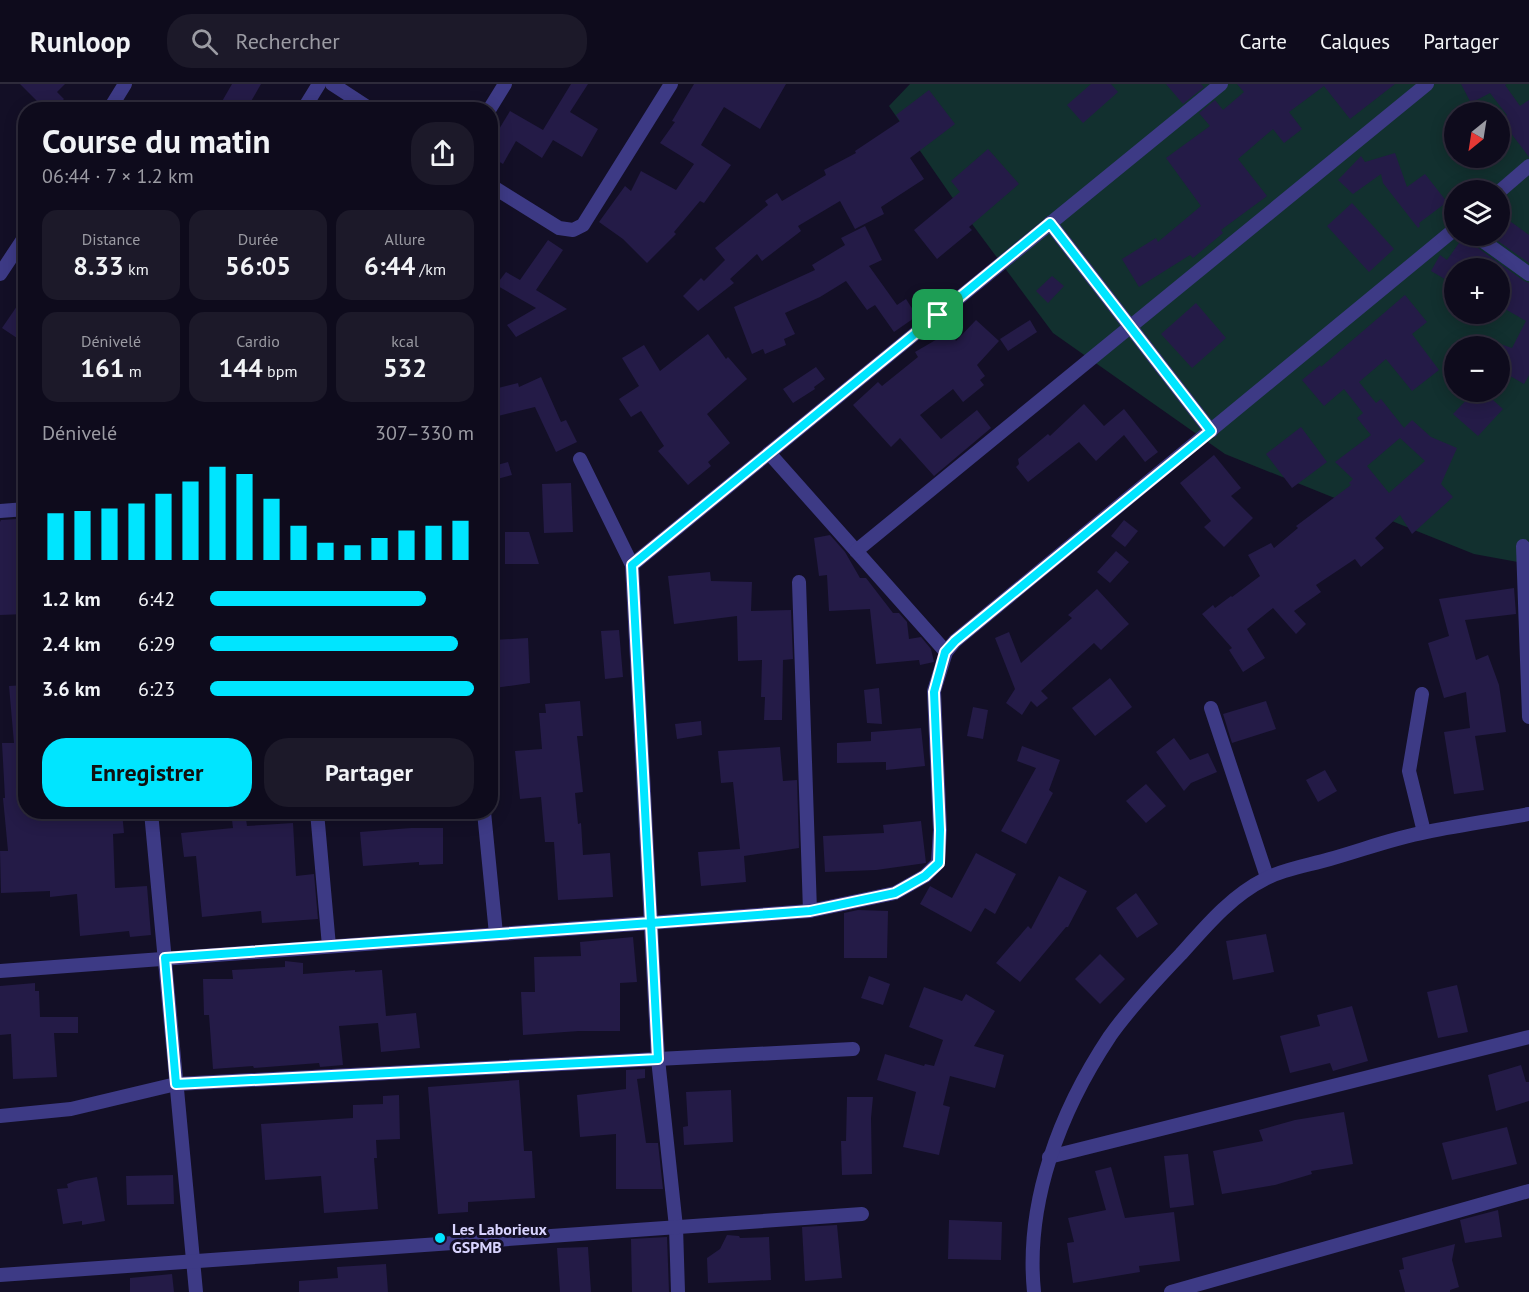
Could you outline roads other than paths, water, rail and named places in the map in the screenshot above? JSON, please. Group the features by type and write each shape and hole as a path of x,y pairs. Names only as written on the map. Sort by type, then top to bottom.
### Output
{"street":[{"path":"114,102 125,84"},
{"path":"308,102 319,84"},
{"path":"332,84 360,102"},
{"path":"494,102 505,84"},
{"path":"498,190 559,228 573,230 583,225 671,84"},
{"path":"632,565 1221,84"},
{"path":"856,551 1426,84"},
{"path":"1510,182 1529,166"},
{"path":"1050,223 1211,431"},
{"path":"0,971 810,911 895,893 925,876 939,863 940,830 934,692 945,652 955,641 1444,238"},
{"path":"1490,246 1529,274"},
{"path":"0,274 18,247"},
{"path":"769,453 945,652"},
{"path":"580,459 632,565 658,1059 676,1227 678,1292"},
{"path":"0,511 18,510"},
{"path":"1523,546 1529,717"},
{"path":"799,582 810,911"},
{"path":"1422,694 1409,771 1424,832"},
{"path":"1211,708 1267,878"},
{"path":"1034,1292 1032,1268 1034,1227 1049,1157 1082,1085 1111,1036 1168,967 1216,916 1241,893 1267,878 1424,832 1529,814"},
{"path":"152,819 196,1292"},
{"path":"317,819 329,946"},
{"path":"485,819 496,934"},
{"path":"1049,1157 1529,1037"},
{"path":"0,1116 70,1109 176,1084 853,1049"},
{"path":"1171,1292 1529,1191"},
{"path":"0,1275 862,1214"}],"place":[{"name":"Les Laborieux GSPMB","path":"440,1238"}]}
